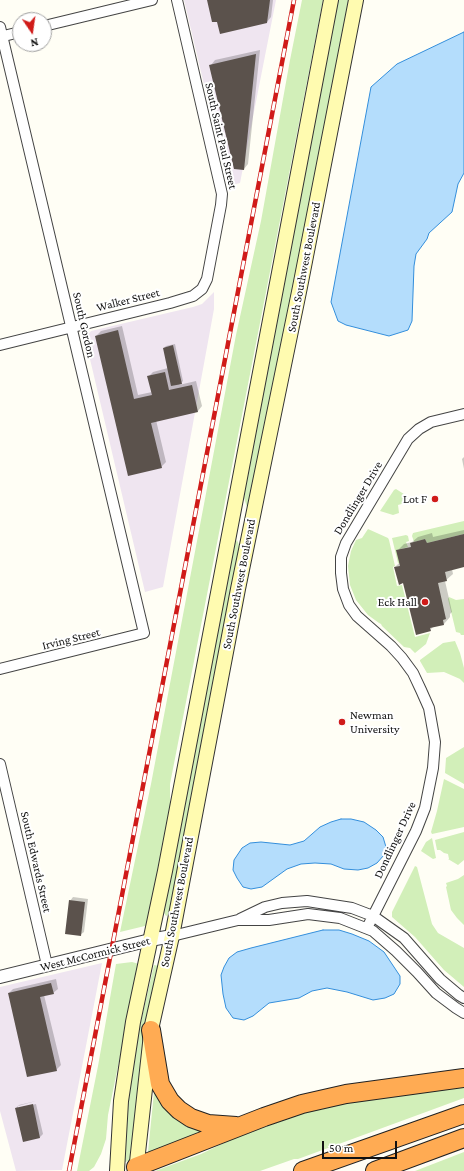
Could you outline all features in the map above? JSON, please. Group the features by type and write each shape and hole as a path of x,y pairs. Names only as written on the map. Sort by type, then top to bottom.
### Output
{"highway":[{"path":"151,1030 160,1084 170,1101 179,1110 191,1118 208,1124 239,1127"},
{"path":"132,1170 239,1127 302,1104 346,1094 464,1078"},
{"path":"302,1171 464,1114"},
{"path":"375,1171 464,1138"}],"main road":[{"name":"South Southwest Boulevard","path":"116,1171 121,1101 133,1022 165,871 331,0"},
{"name":"South Southwest Boulevard","path":"132,1170 151,1030 172,936 238,589 300,287 356,0"}],"street":[{"path":"52,24 152,0"},
{"name":"South Saint Paul Street","path":"177,0 222,194 222,205 207,279"},
{"path":"1,33 12,32"},
{"name":"South Gordon","path":"1,33 143,630"},
{"name":"Walker Street","path":"0,345 194,296 202,289 207,279"},
{"name":"Dondlinger Drive","path":"367,928 416,831 425,808 433,768 435,742 428,708 413,673 392,646 357,616 349,604 343,589 341,557 346,544 408,439 419,429 431,422 464,414"},
{"name":"Irving Street","path":"0,669 144,633 143,630"},
{"name":"South Edwards Street","path":"0,764 47,965"},
{"name":"West McCormick Street","path":"0,977 238,920 265,907 282,903 308,901 352,908 373,916 404,938 440,979 458,995 464,998"},
{"name":"West McCormick Street","path":"238,920 269,920 308,914 340,918 367,928 373,931 396,950 436,994 464,1013"}],"shaded area":[{"path":"184,0 276,0 240,183 228,186"},
{"path":"214,292 214,309 163,587 145,592 85,338 91,331 202,304"},
{"path":"102,963 62,1170 16,1171 0,1111 0,987"}],"green space":[{"path":"302,0 323,0 170,784 170,809 153,895 149,925 120,932 151,784 236,335 261,221"},
{"path":"338,0 351,0 249,506 247,507 243,495"},
{"path":"396,489 407,496 408,502 398,505 399,513 393,515 380,511 394,490"},
{"path":"464,521 464,534 427,543 425,539 414,542 412,536 413,533"},
{"path":"368,529 388,538 389,540 395,566 393,567 397,586 402,585 415,637 430,633 426,644 415,653 410,648 404,647 381,624 368,615 356,600 350,585 348,566 351,551 356,540 362,538"},
{"path":"406,535 408,536 409,541 406,542 408,547 397,550 400,563 398,563 392,538"},
{"path":"237,540 241,550 170,914 166,916 163,911 232,548"},
{"path":"449,597 456,600 464,599 464,635 456,632 448,599"},
{"path":"455,641 464,668 464,683 460,679 444,672 427,673 420,661 443,643"},
{"path":"464,747 464,784 445,773 446,758"},
{"path":"444,779 464,789 464,827 432,834 431,832"},
{"path":"464,832 464,860 458,865 448,859 448,854 437,850 435,840"},
{"path":"432,838 436,858 433,859 421,851 426,842"},
{"path":"415,866 417,867 432,924 438,933 464,948 464,987 444,970 415,937 392,917 392,912"},
{"path":"464,875 464,925 451,910 446,883 458,879"},
{"path":"132,962 139,964 108,1115 106,1139 101,1154 94,1167 89,1171 77,1171 116,964"},
{"path":"154,965 159,966 133,1159 123,1163 130,1069"},
{"path":"464,1083 464,1098 298,1159 294,1159 260,1171 155,1171 201,1154 257,1127 308,1108"},
{"path":"154,1092 204,1134 150,1154 148,1152"},
{"path":"464,1152 464,1171 415,1171"}],"water":[{"path":"464,32 464,173 458,184 452,212 429,233 427,239 416,254 414,266 412,321 408,330 389,336 346,325 338,321 331,302 371,87 397,64"},
{"path":"341,819 351,819 364,822 383,837 386,847 384,855 377,863 368,868 358,870 344,869 331,864 301,864 287,869 262,887 251,889 243,887 237,878 233,870 234,860 242,848 250,843 261,842 290,845 304,841 320,827"},
{"path":"323,930 339,930 352,934 369,941 384,952 400,976 400,984 394,994 385,998 373,1000 327,988 312,991 299,998 269,1003 253,1016 244,1020 233,1018 226,1008 221,975 229,958 237,952"}],"building":[{"path":"207,0 270,0 267,23 220,34 217,22 212,22"},
{"path":"256,54 244,170 234,169 209,65"},
{"path":"118,330 134,399 152,395 147,376 165,372 169,390 192,385 198,412 151,423 162,468 128,476 95,336"},
{"path":"173,345 182,384 171,386 163,348"},
{"name":"Eck Hall","path":"464,534 464,567 445,572 447,581 438,583 446,619 443,620 444,625 430,628 431,631 416,635 403,583 399,585 394,567 400,566 396,550 411,547 410,543 425,539 427,543"},
{"path":"69,900 85,902 81,936 65,934"},
{"path":"51,983 54,994 40,997 57,1071 27,1077 8,993"},
{"path":"33,1104 40,1138 23,1142 15,1108"}],"railway":[{"path":"69,1171 294,0"}],"place":[{"name":"Lot F","path":"435,499"},
{"name":"Eck Hall","path":"425,602"},
{"name":"Newman University","path":"342,722"}]}
